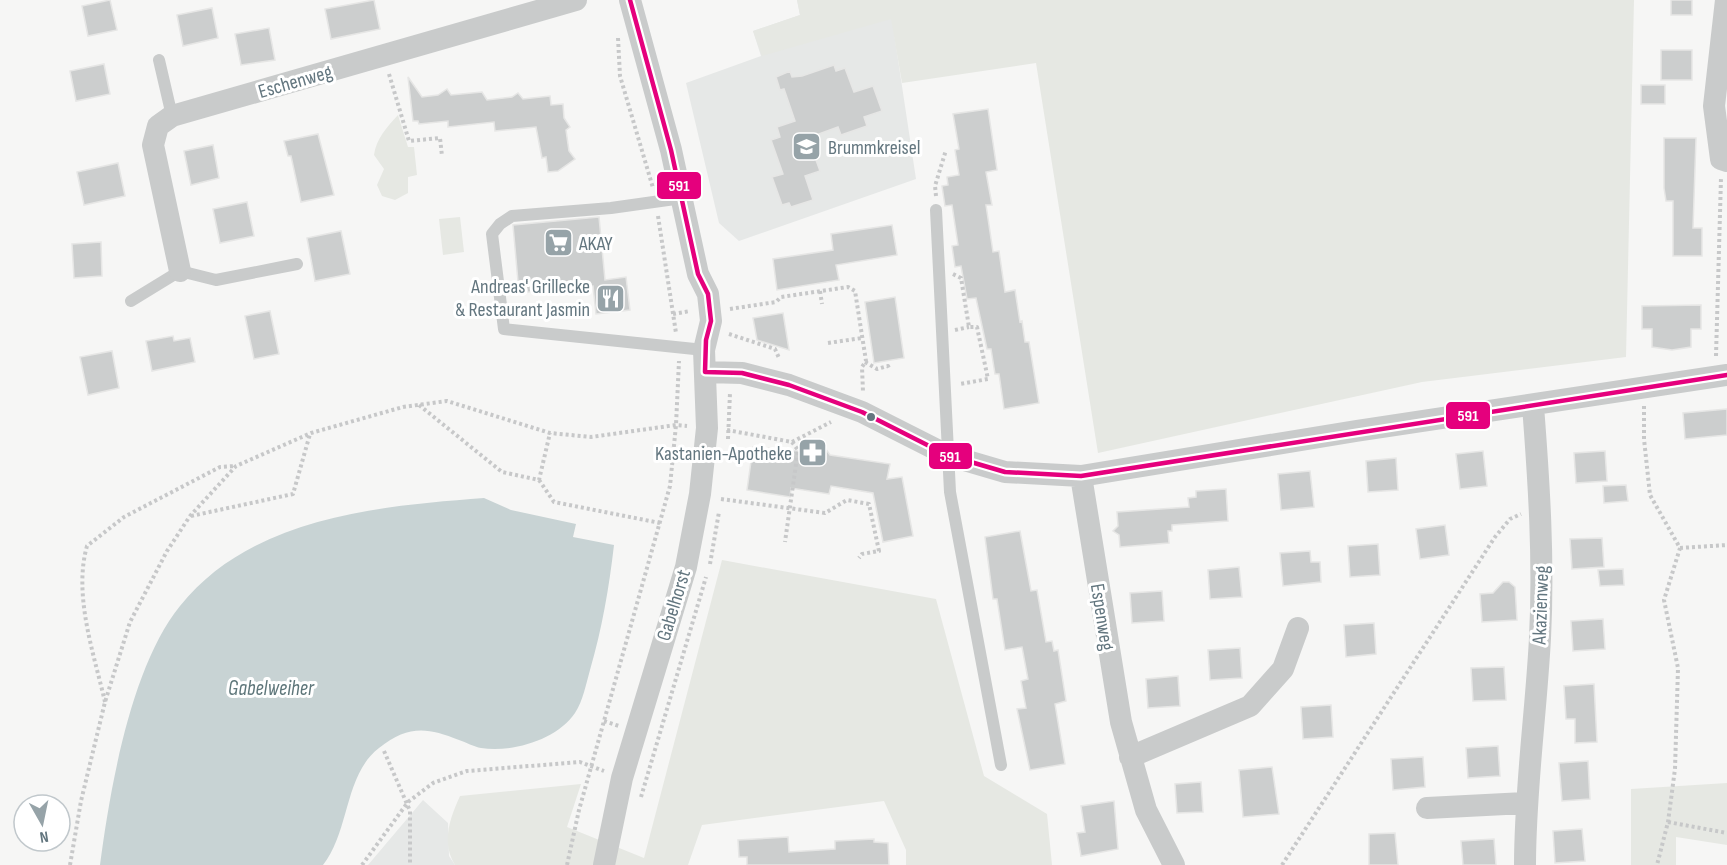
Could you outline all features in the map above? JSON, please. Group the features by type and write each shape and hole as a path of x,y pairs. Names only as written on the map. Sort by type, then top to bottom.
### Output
{"street":[{"name":"Eschenweg","path":"172,116 576,0"},
{"name":"Gabelhorst","path":"604,865 622,778 686,567 700,494 707,428 705,354 694,296 698,274 682,198 630,0"},
{"path":"1724,160 1714,106 1726,0"},
{"path":"172,116 158,126 153,145 180,271"},
{"path":"705,354 742,373 789,385 855,410 947,455 1005,472 1081,476 1721,375"},
{"name":"Akazienweg","path":"1525,865 1525,803 1540,639 1542,571 1533,406"},
{"name":"Espenweg","path":"1081,476 1121,723 1146,810 1174,865"},
{"path":"1130,757 1250,705 1283,669 1298,628"},
{"path":"1427,808 1525,803"}],"lane":[{"path":"159,60 172,116"},
{"path":"682,198 611,208 512,216 500,224 492,234 504,329 705,354"},
{"path":"936,210 950,492 1001,765"},
{"path":"131,301 180,271 216,280 297,264"}],"path":[{"path":"384,56 410,141 440,138 442,156"},
{"path":"936,210 935,186 946,150"},
{"path":"1721,375 1724,160"},
{"path":"939,276 952,274 961,278 969,327 977,327 988,379 944,387"},
{"path":"726,308 776,302 781,297 848,287 855,291 865,362 862,367 863,394 855,410 792,442 730,430"},
{"path":"820,291 822,304"},
{"path":"728,334 775,349 779,358"},
{"path":"828,344 862,338"},
{"path":"865,362 877,369 888,366 890,370"},
{"path":"1644,386 1644,439 1650,495 1680,548 1664,600 1678,668 1675,769 1668,822 1657,865"},
{"path":"105,702 85,600 83,578 87,546 124,517 220,467 236,466 310,433 419,405 447,401 550,433 591,437 676,425 707,428"},
{"path":"419,405 502,472 539,480 554,502 660,523"},
{"path":"567,865 591,766 670,486 676,425"},
{"path":"190,516 292,494 310,433"},
{"path":"539,480 550,433"},
{"path":"785,542 798,450 792,442"},
{"path":"70,865 81,801 105,702 130,622 167,551 190,516 236,466"},
{"path":"721,499 825,513 847,500 869,504 879,551 862,554 859,558"},
{"path":"1282,865 1495,537 1510,519 1540,504"},
{"path":"1680,548 1727,545"},
{"path":"384,751 408,802 410,865"},
{"path":"362,865 408,802 433,783 467,771 580,762 622,778"},
{"path":"1668,822 1727,833"}],"shaded area":[{"name":"Brummkreisel","path":"797,0 889,0 916,179 739,241 719,223 686,83 761,56 753,31 800,15"},
{"path":"797,0 1634,0 1626,357 1422,382 1098,453 1036,63 902,83 891,19 762,56 753,31 800,15"},
{"path":"398,115 408,147 414,147 417,175 408,177 408,193 395,200 382,196 377,185 384,169 374,155 380,138"},
{"path":"460,217 464,252 443,255 439,219"},
{"path":"722,560 936,599 984,776 1047,814 1052,865 906,865 906,850 884,801 702,825 688,865 455,865 448,848 448,830 460,796 581,784 567,827 644,858"},
{"path":"1727,783 1727,845 1676,837 1676,865 1631,865 1631,789"},
{"path":"423,800 448,823 449,856 455,865 368,865"}],"water":[{"name":"Gabelweiher","path":"484,498 511,510 576,524 573,537 614,545 605,608 594,655 580,703 567,722 557,731 545,737 506,748 478,747 427,731 418,730 399,735 379,748 359,773 338,836 323,865 100,865 110,801 125,730 148,661 163,631 180,606 209,576 243,553 280,535 319,522 360,512"}],"building":[{"path":"110,0 117,30 88,36 82,6"},
{"path":"374,0 380,29 331,39 325,9"},
{"path":"1671,0 1692,0 1692,15 1671,15"},
{"path":"212,8 218,38 183,46 177,15"},
{"path":"269,28 275,60 241,65 235,34"},
{"path":"1661,50 1692,50 1692,80 1661,80"},
{"path":"104,64 110,94 76,101 70,71"},
{"name":"Brummkreisel","path":"834,65 836,71 845,68 854,92 873,86 882,111 864,117 867,126 841,135 838,127 808,138 820,171 805,176 813,200 791,207 789,203 782,205 772,177 783,174 771,140 780,137 777,127 795,121 784,89 780,90 776,77 790,71 792,77 802,76"},
{"path":"408,77 422,97 438,95 447,89 451,95 482,92 487,100 512,97 518,93 523,99 550,96 551,105 563,104 564,118 570,127 566,130 569,151 575,159 558,171 548,172 546,157 542,158 536,127 495,131 494,122 448,127 448,121 419,124 418,121 413,121"},
{"path":"1641,85 1665,85 1665,104 1641,104"},
{"path":"988,109 997,170 986,172 992,205 986,205 993,252 999,251 1005,292 1015,290 1025,342 1029,342 1039,403 1004,409 999,374 995,374 991,349 987,349 976,298 967,299 961,266 955,267 952,246 958,245 952,205 945,206 942,186 948,185 947,177 959,175 955,150 959,149 953,114"},
{"path":"318,134 334,195 301,202 291,156 288,156 284,141"},
{"path":"1664,138 1696,138 1693,228 1702,228 1702,256 1673,256 1673,201 1666,201 1664,188"},
{"path":"213,145 219,178 191,185 184,151"},
{"path":"118,163 125,196 84,205 77,172"},
{"path":"247,202 254,236 220,243 213,209"},
{"name":"AKAY","path":"599,217 605,280 626,277 630,310 596,314 593,286 519,293 513,225"},
{"path":"892,225 897,255 836,265 839,280 777,290 773,259 833,250 831,234"},
{"path":"341,231 350,274 315,281 307,238"},
{"path":"101,242 102,276 74,278 72,244"},
{"path":"895,297 904,358 874,363 865,302"},
{"path":"1701,305 1701,329 1691,329 1691,347 1672,350 1652,347 1652,329 1642,329 1642,306"},
{"path":"270,311 279,354 254,359 245,316"},
{"path":"783,313 789,350 757,340 753,318"},
{"path":"173,336 174,341 190,338 195,362 152,371 146,341"},
{"path":"112,351 119,388 88,395 80,357"},
{"path":"1727,409 1727,435 1685,439 1683,413"},
{"path":"809,443 823,445 830,455 890,464 887,479 902,477 913,536 883,542 873,493 831,486 829,494 791,488 790,497 747,490 753,447 798,451"},
{"path":"1483,451 1487,486 1460,489 1456,454"},
{"path":"1605,451 1607,481 1576,483 1574,453"},
{"path":"1396,458 1398,490 1368,492 1366,461"},
{"path":"1310,471 1314,507 1281,510 1278,474"},
{"path":"1626,485 1628,501 1604,503 1603,486"},
{"path":"1226,489 1228,521 1172,525 1172,531 1168,531 1169,543 1120,547 1119,535 1113,531 1118,526 1117,512 1189,507 1188,498 1196,497 1196,491"},
{"path":"1445,525 1449,555 1420,559 1416,529"},
{"path":"1020,531 1031,591 1037,590 1046,642 1052,641 1054,651 1058,650 1066,701 1055,704 1065,764 1030,770 1017,709 1026,708 1021,681 1028,679 1022,647 1005,650 997,599 993,599 985,537"},
{"path":"1602,538 1604,567 1572,569 1570,539"},
{"path":"1378,544 1380,575 1350,577 1348,546"},
{"path":"1310,551 1311,562 1320,562 1321,582 1283,586 1280,553"},
{"path":"1239,567 1242,597 1210,599 1208,570"},
{"path":"1623,569 1624,585 1600,586 1598,570"},
{"path":"1503,582 1509,582 1515,587 1517,620 1482,622 1480,594 1493,593"},
{"path":"1162,591 1164,621 1132,623 1130,593"},
{"path":"1603,619 1605,649 1573,651 1571,621"},
{"path":"1374,623 1376,654 1346,657 1344,625"},
{"path":"1240,648 1242,678 1210,680 1208,650"},
{"path":"1504,667 1506,700 1473,701 1471,668"},
{"path":"1178,676 1180,706 1148,708 1146,679"},
{"path":"1594,684 1597,742 1575,743 1575,719 1566,719 1564,686"},
{"path":"1331,705 1333,737 1303,739 1301,707"},
{"path":"1498,746 1500,776 1468,778 1466,748"},
{"path":"1423,757 1425,787 1393,790 1391,759"},
{"path":"1588,761 1590,799 1562,801 1559,763"},
{"path":"1272,767 1279,814 1243,817 1239,770"},
{"path":"1201,782 1203,812 1177,813 1175,784"},
{"path":"1114,801 1118,849 1081,856 1077,833 1085,832 1081,806"},
{"path":"1582,829 1585,861 1555,863 1553,831"},
{"path":"1395,833 1398,865 1369,865 1369,834"},
{"path":"788,837 789,852 835,849 835,841 874,839 874,842 888,843 889,865 747,865 747,857 739,857 738,840"},
{"path":"1494,839 1496,865 1463,865 1461,841"}],"transit line":[{"name":"591","path":"630,0 671,150 698,274 708,294 711,321 706,340 705,372"},
{"name":"591","path":"705,372 742,373 789,385 862,412 947,455 1005,472 1081,476 1727,375"}],"place":[{"name":"Brummkreisel","path":"807,147"},
{"name":"AKAY","path":"558,243"},
{"name":"Andreas' Grillecke & Restaurant Jasmin","path":"611,298"},
{"name":"Kastanien-Apotheke","path":"813,453"}]}
